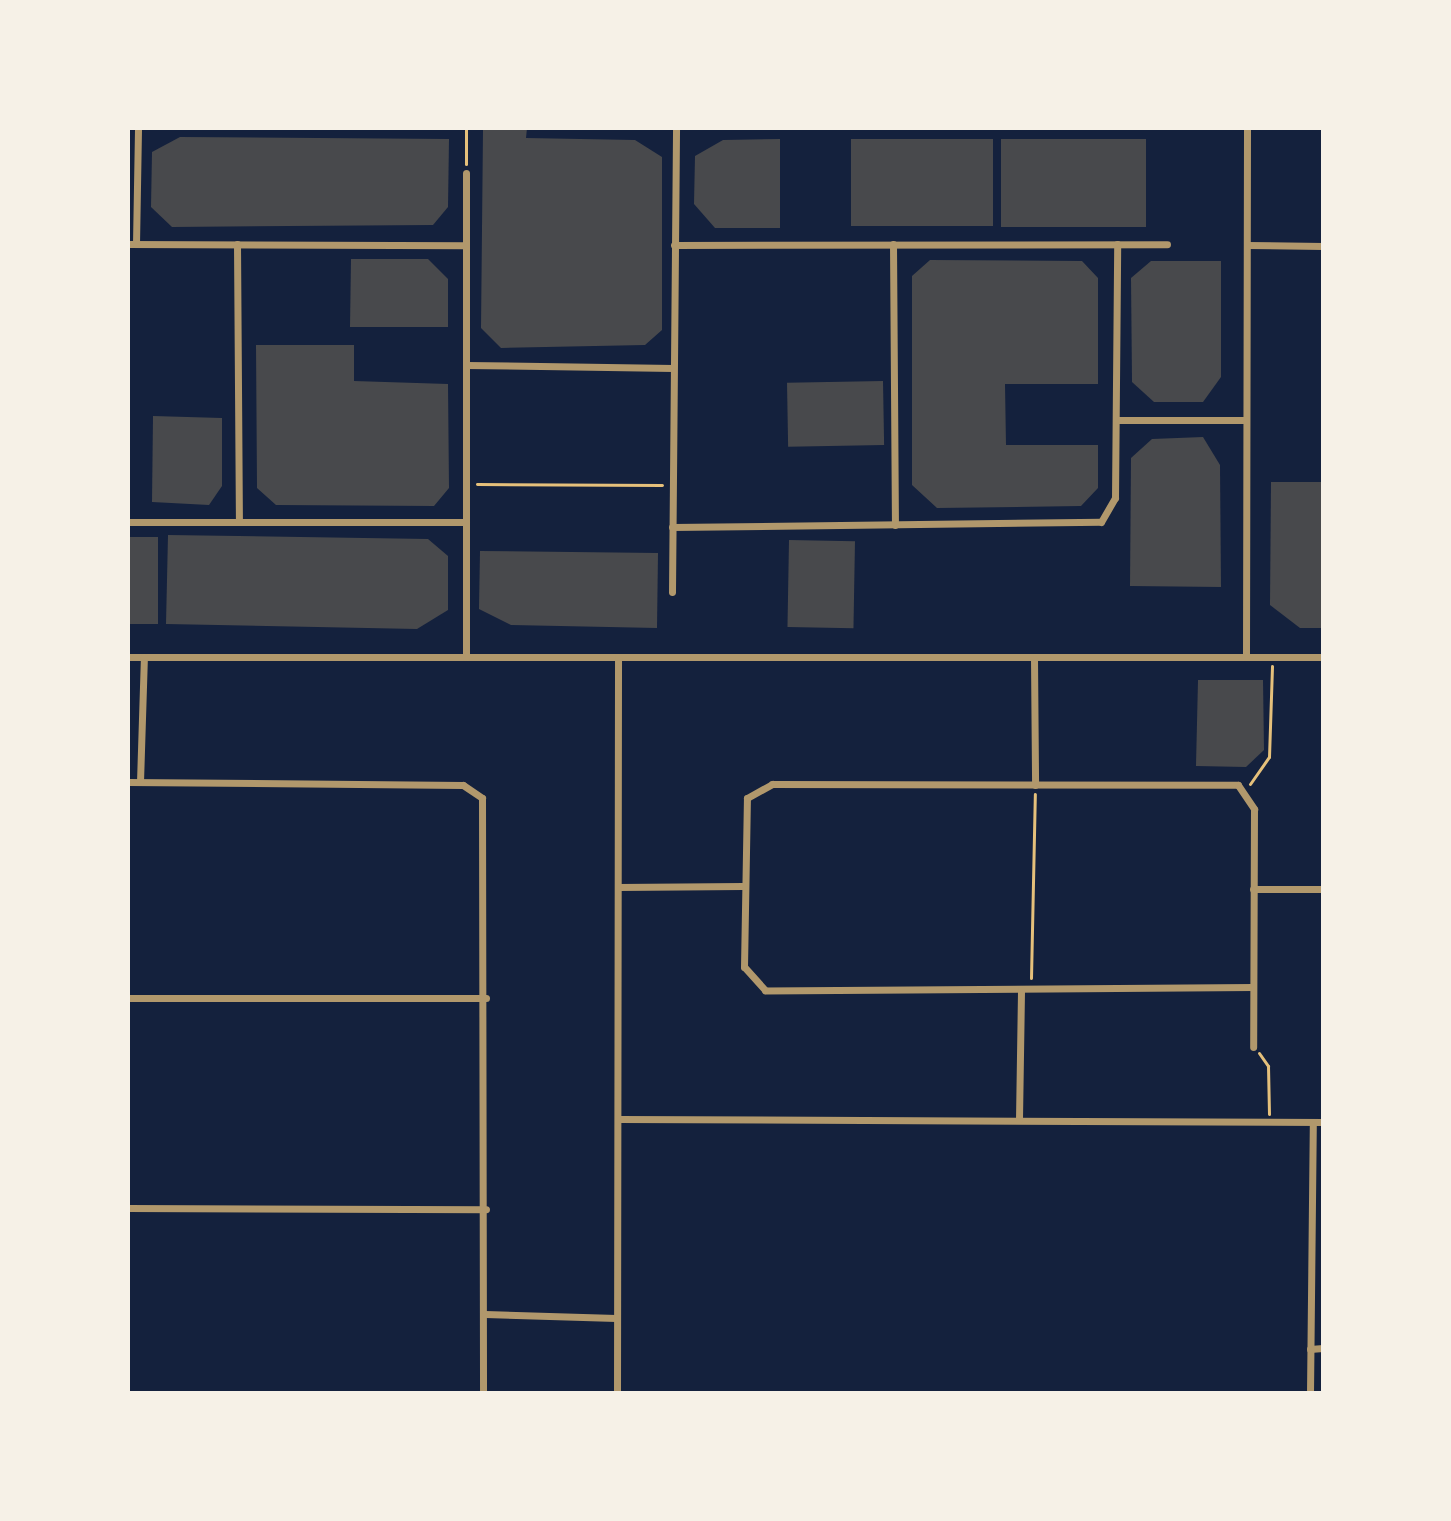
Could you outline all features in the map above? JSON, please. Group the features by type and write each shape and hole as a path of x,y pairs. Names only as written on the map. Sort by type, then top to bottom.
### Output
{"street":[{"path":"138,128 132,244 466,245"},
{"path":"672,592 676,128"},
{"path":"1246,657 1247,128"},
{"path":"466,173 466,657"},
{"path":"237,244 239,522"},
{"path":"893,244 895,525"},
{"path":"672,527 1096,525 1115,498 1117,244"},
{"path":"674,245 1167,244"},
{"path":"1247,245 1323,246"},
{"path":"466,365 673,368"},
{"path":"1116,420 1246,420"},
{"path":"128,522 466,522"},
{"path":"128,657 1323,657"},
{"path":"140,782 144,657"},
{"path":"617,1393 618,657"},
{"path":"1034,659 1035,785"},
{"path":"128,782 471,787 486,811 483,1393"},
{"path":"1253,987 765,990 744,967 745,810 761,786 1228,783 1244,790 1254,809 1253,1047"},
{"path":"618,887 743,886"},
{"path":"1253,889 1323,889"},
{"path":"1019,1119 1026,990"},
{"path":"128,998 486,998"},
{"path":"618,1119 1323,1122"},
{"path":"1310,1393 1313,1122"},
{"path":"128,1208 486,1209"},
{"path":"485,1314 616,1318"},
{"path":"1310,1349 1323,1348"}],"path":[{"path":"466,128 466,173"},
{"path":"466,484 672,485"},
{"path":"1244,790 1269,757 1272,657"},
{"path":"1026,990 1035,785"},
{"path":"1253,1047 1267,1062 1269,1122"}],"building":[{"path":"527,128 526,138 635,140 662,157 662,330 645,345 501,348 481,328 483,129"},
{"path":"180,137 449,139 448,207 433,225 172,227 151,207 152,152"},
{"path":"780,139 780,228 715,228 694,204 695,156 723,140"},
{"path":"851,139 993,139 993,226 851,226"},
{"path":"1001,139 1146,139 1146,227 1001,227"},
{"path":"351,259 428,259 448,279 448,327 350,327"},
{"path":"930,260 1082,261 1098,278 1098,384 1005,384 1006,445 1098,445 1098,488 1081,506 937,508 912,485 912,276"},
{"path":"1151,261 1221,261 1221,377 1203,402 1154,402 1132,382 1131,278"},
{"path":"256,345 354,345 354,381 448,384 449,488 434,506 276,505 257,488"},
{"path":"883,381 884,445 788,447 787,383"},
{"path":"153,416 222,418 222,486 209,505 152,502"},
{"path":"1203,437 1220,465 1221,587 1130,586 1131,458 1152,439"},
{"path":"1271,482 1323,482 1323,628 1300,628 1270,605"},
{"path":"168,535 428,539 448,556 448,610 417,629 166,624"},
{"path":"128,537 158,537 158,624 128,624"},
{"path":"789,540 855,541 853,628 787,627"},
{"path":"480,551 658,553 657,628 511,625 479,609"},
{"path":"1198,680 1263,680 1264,750 1246,767 1196,766"}]}
